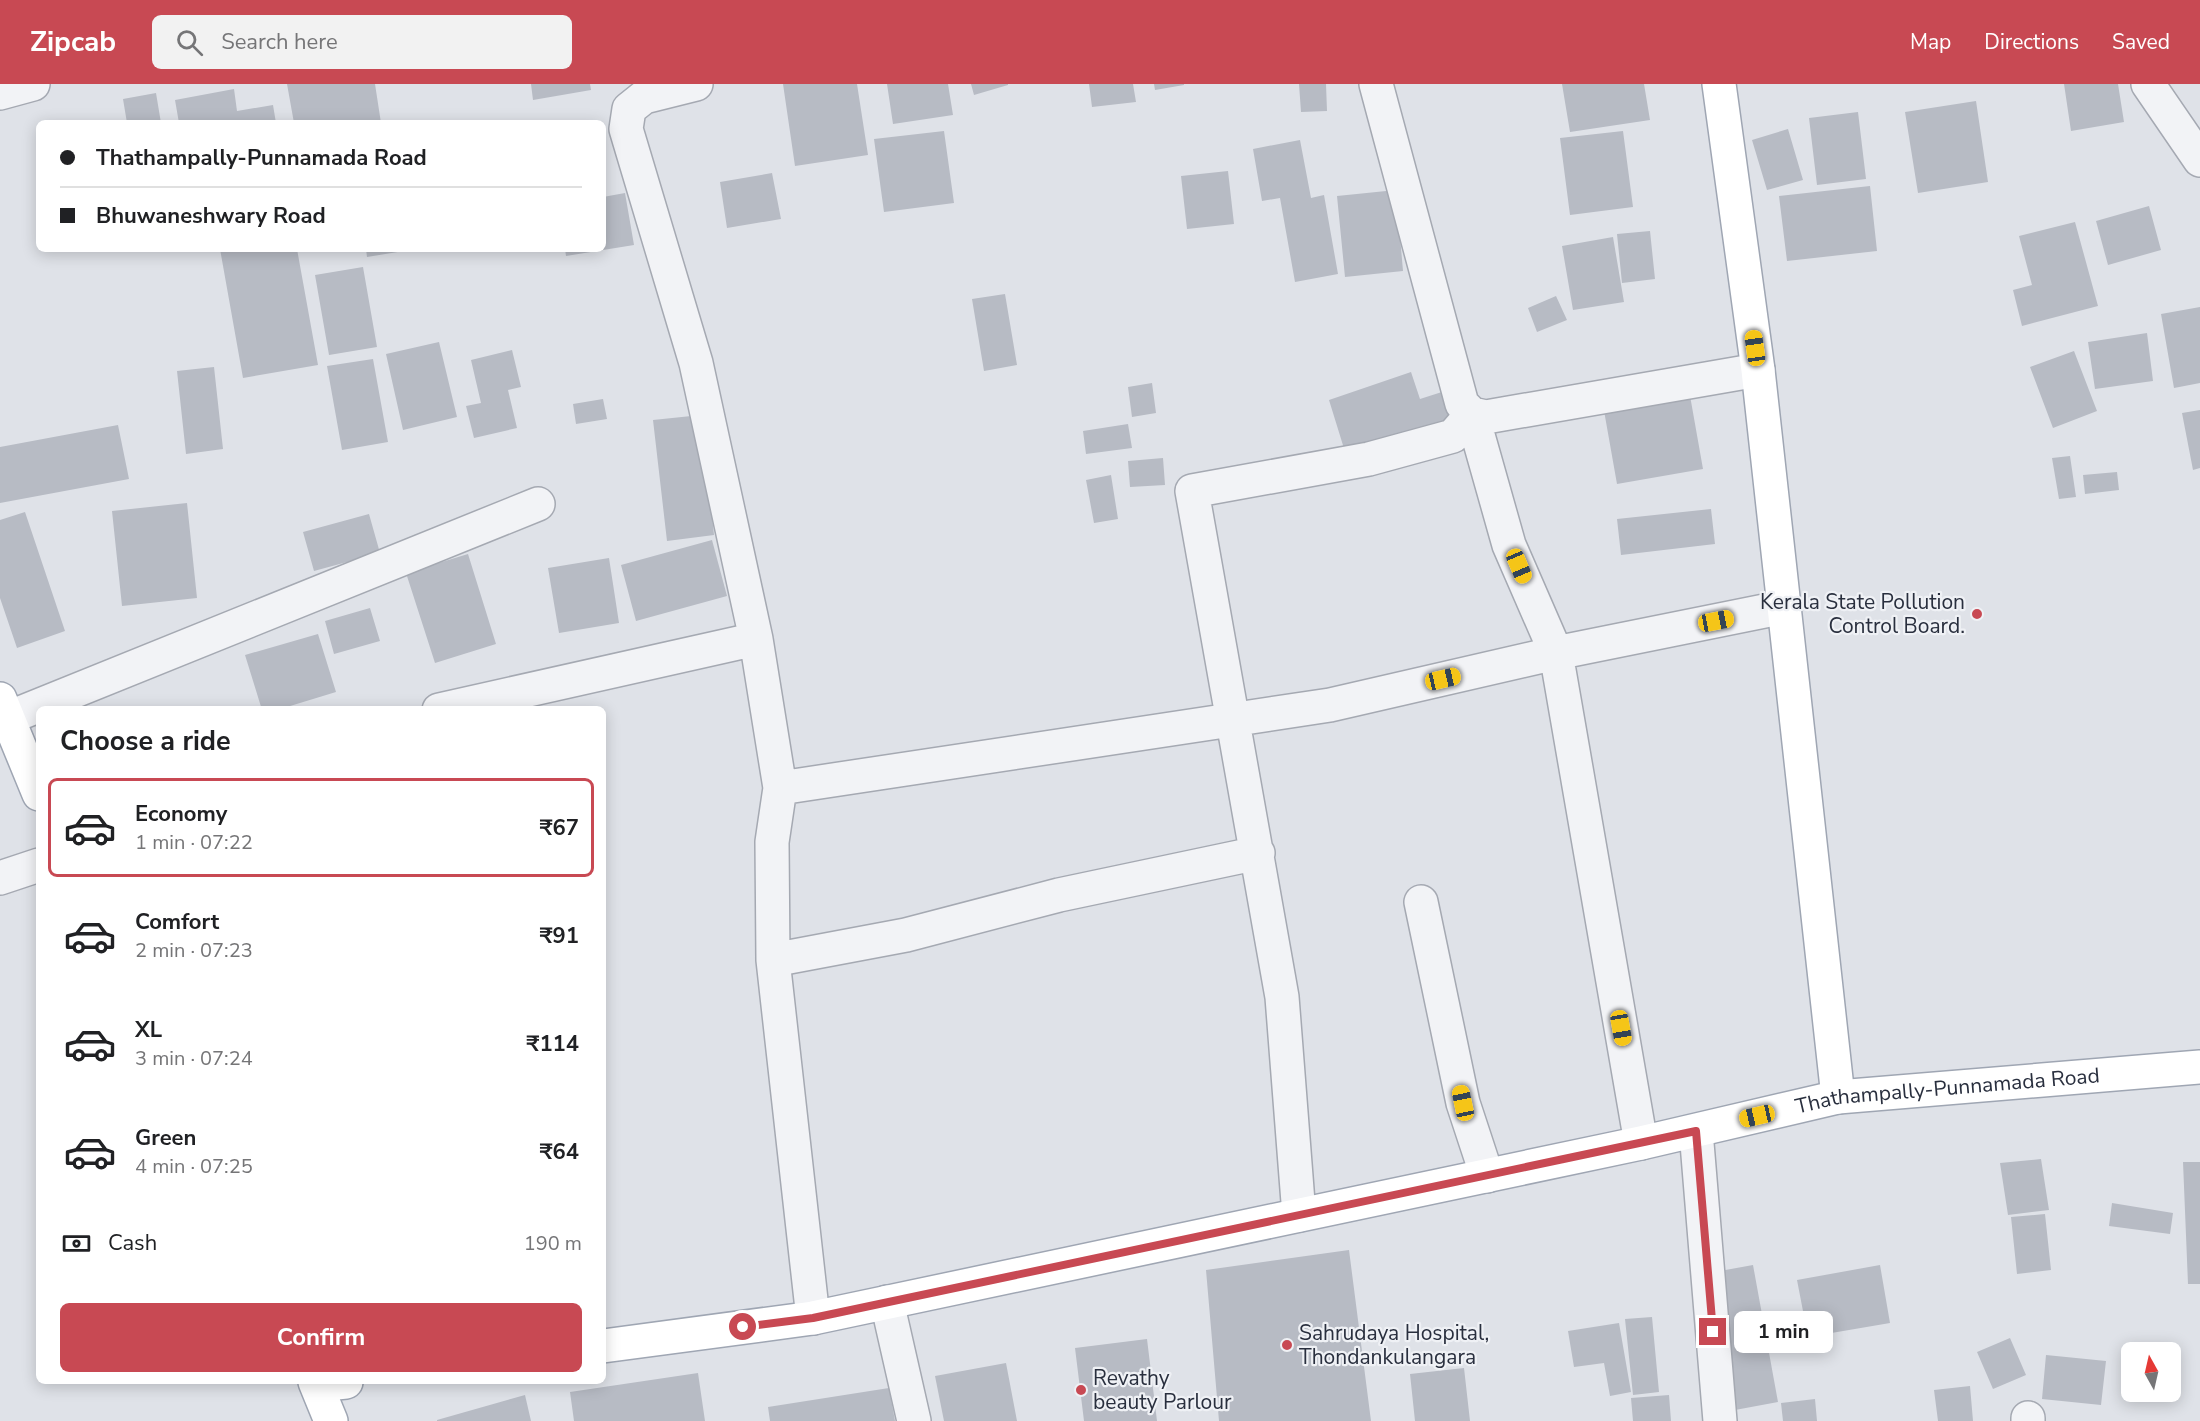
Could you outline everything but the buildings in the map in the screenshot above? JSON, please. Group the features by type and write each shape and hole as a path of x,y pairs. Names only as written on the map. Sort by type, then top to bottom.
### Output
{"main road":[{"path":"1719,84 1758,370 1838,1097"},
{"path":"4,709 36,787"},
{"name":"Thathampally-Punnamada Road","path":"606,1346 813,1318 1641,1143 1838,1097 2200,1067"},
{"path":"326,1384 332,1421"}],"street":[{"path":"0,93 33,84"},
{"path":"696,84 644,97 629,109 626,129 696,363 756,639 780,788 772,842 773,960 813,1318"},
{"path":"1376,84 1462,404 1472,414 1509,545 1556,653 1641,1143"},
{"path":"2148,84 2200,160"},
{"path":"1472,414 1486,417 1758,370"},
{"path":"1299,1215 1282,997 1258,853 1191,490 1369,459 1453,436 1472,414"},
{"path":"4,709 538,504"},
{"path":"780,788 1330,705 1556,653 1784,608"},
{"path":"458,706 756,639"},
{"path":"773,960 906,934 1059,896 1258,853"},
{"path":"0,878 36,866"},
{"path":"1420,902 1463,1103 1487,1176"},
{"path":"1696,1131 1720,1421"},
{"path":"887,1302 914,1421"}],"place":[{"name":"Kerala State Pollution Control Board.","path":"1977,614"},
{"name":"Sahrudaya Hospital, Thondankulangara","path":"1287,1345"},
{"name":"Revathy beauty Parlour","path":"1081,1390"}],"route":[{"path":"743,1327 813,1318 1696,1131 1713,1332"}]}
